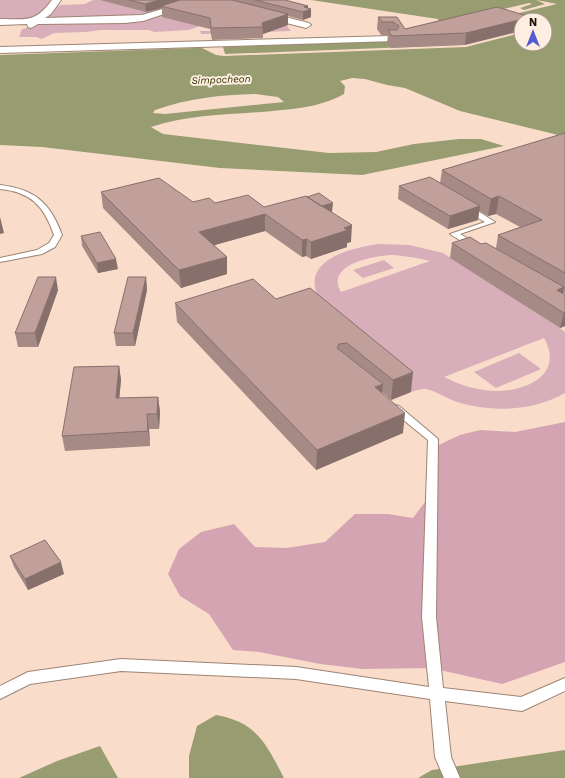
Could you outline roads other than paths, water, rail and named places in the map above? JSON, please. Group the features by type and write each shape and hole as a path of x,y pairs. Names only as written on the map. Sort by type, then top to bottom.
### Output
{"street":[{"path":"0,29 29,27 48,12 57,0"},
{"path":"0,22 125,20 143,18 202,0"},
{"path":"252,12 306,25"},
{"path":"0,50 392,39"}],"lane":[{"path":"0,187 21,191 33,196 56,227 58,235 52,245 39,252 0,260"},
{"path":"459,203 491,222 454,234 480,249"},
{"path":"386,401 433,439 429,618 443,757 452,778"},
{"path":"0,693 28,678 121,665 296,672 436,694 522,704 565,684"}],"water":[{"name":"Simpocheon","path":"311,0 565,0 565,133 558,135 460,111 405,88 365,79 352,78 340,81 345,86 344,94 329,101 314,105 282,110 183,119 151,127 163,134 329,153 376,152 414,144 459,139 481,139 504,146 362,175 220,168 42,147 0,145 0,55 443,39 438,19","holes":["255,94 278,97 284,102 165,114 153,113 155,110 168,106 217,96"]},
{"path":"216,715 230,718 241,723 259,736 272,755 284,778 189,778 189,756 197,726"},
{"path":"100,746 118,778 19,778 57,761"},
{"path":"565,750 565,778 418,778 432,770"}]}
